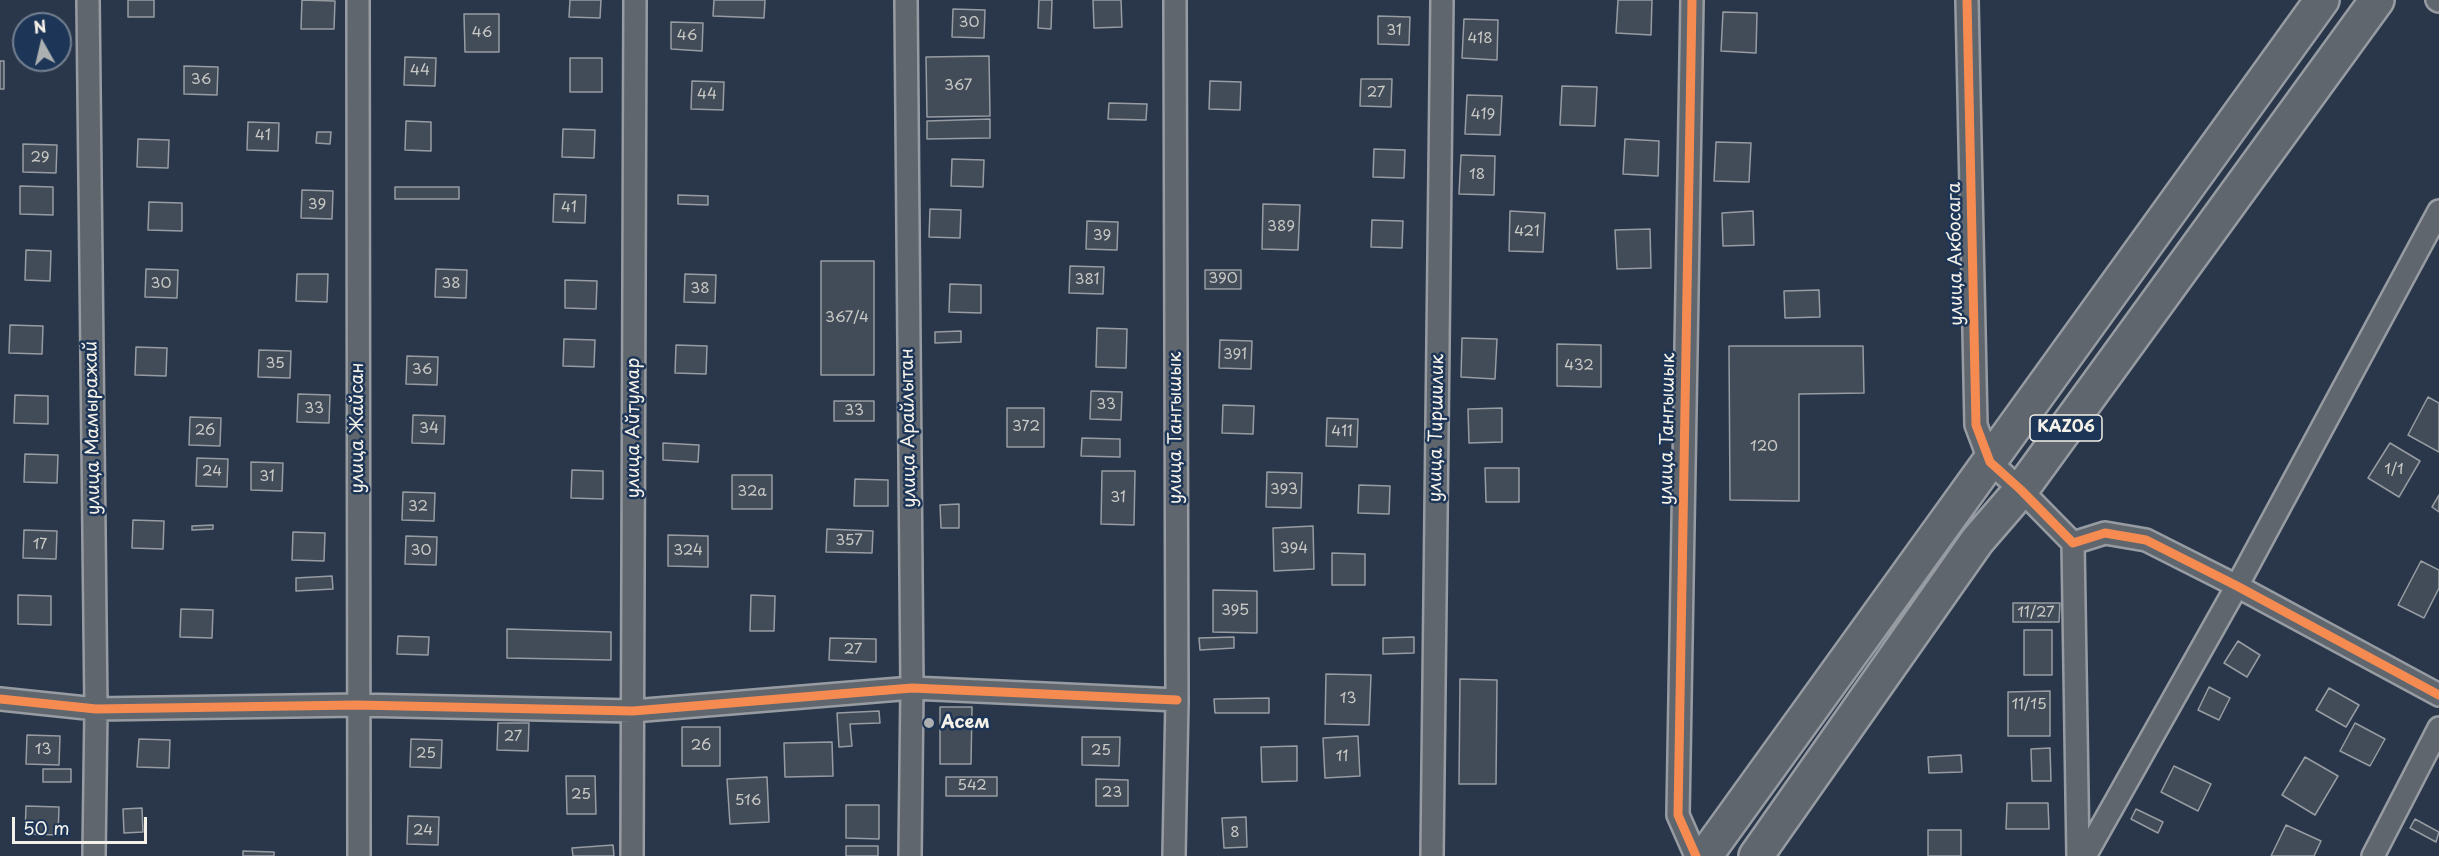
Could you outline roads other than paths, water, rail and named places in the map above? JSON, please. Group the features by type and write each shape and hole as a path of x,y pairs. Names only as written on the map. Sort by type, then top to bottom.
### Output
{"highway":[{"name":"KАZ06","path":"1706,856 1948,516 1990,462 2322,0"},
{"name":"KАZ06","path":"1756,856 1977,541 2021,490 2377,0"}],"street":[{"name":"улица Мамыражай","path":"88,0 96,709 94,856"},
{"name":"улица Жайсан","path":"358,0 357,705 359,856"},
{"name":"улица Айтумар","path":"632,856 635,0"},
{"name":"улица Арайлытан","path":"906,0 912,688 910,856"},
{"name":"улица Тангышык","path":"1174,856 1177,700 1175,0"},
{"name":"улица Тиршилик","path":"1432,856 1442,0"},
{"name":"улица Тангышык","path":"1692,0 1678,815 1696,856"},
{"name":"улица Акбосага","path":"1966,0 1976,425 1990,462 2073,543"},
{"path":"2085,856 2237,586 2439,211"},
{"path":"2078,856 2073,543 2105,533 2146,540 2237,586 2439,695"},
{"path":"0,699 96,709 357,705 633,711 912,688 1177,700"},
{"path":"2373,856 2439,728"}],"place":[{"name":"Асем","path":"929,723"}]}
